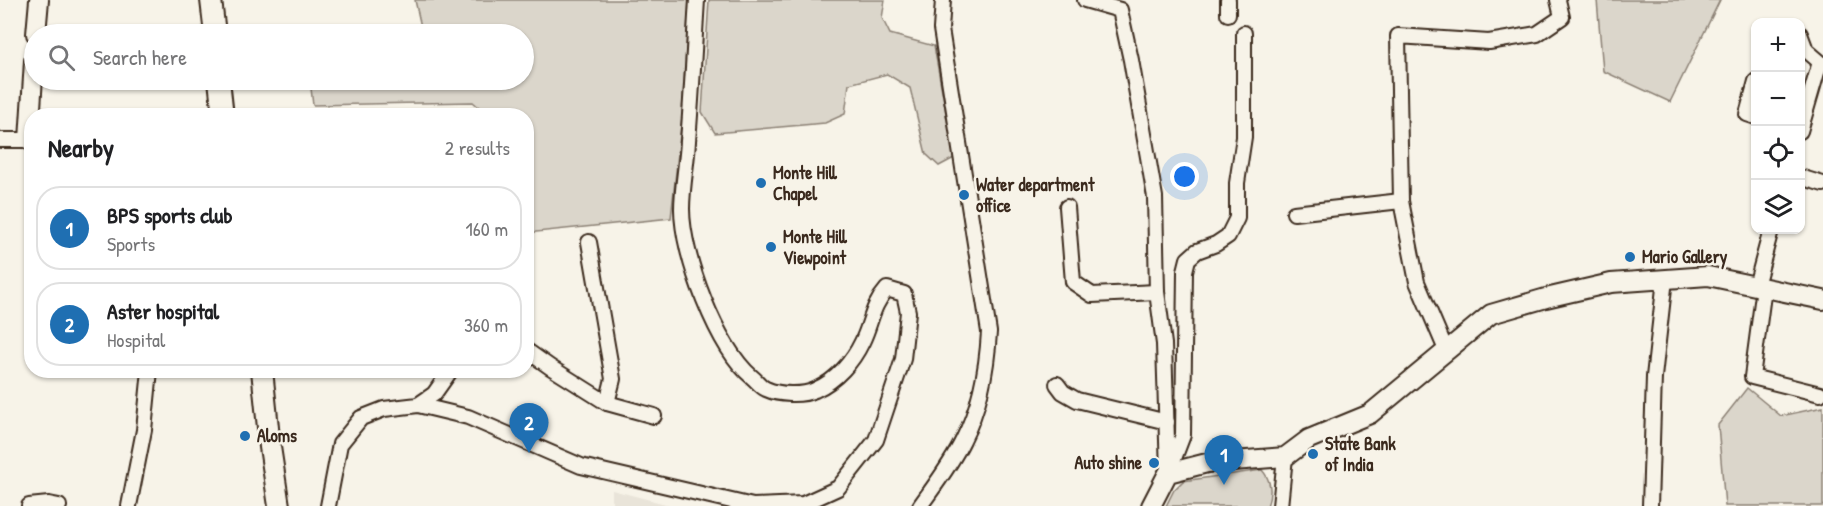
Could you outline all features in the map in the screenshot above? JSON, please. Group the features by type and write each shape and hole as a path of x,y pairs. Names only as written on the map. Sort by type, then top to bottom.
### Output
{"main road":[{"path":"211,0 214,24"},
{"path":"220,90 222,108"},
{"path":"263,378 279,506"}],"street":[{"path":"37,24 39,0"},
{"path":"328,506 340,444 361,418 384,409 418,405 468,417 581,466 753,506 803,504 838,489 876,440 903,359 908,312 904,294 887,289 876,301 863,341 850,362 835,377 815,390 790,394 766,389 742,369 718,331 698,284 685,243 682,210 697,0"},
{"path":"920,506 964,440 988,362 989,332 941,29 943,0"},
{"path":"1085,0 1121,5 1131,60 1155,197 1157,292 1164,344 1168,473"},
{"path":"1228,0 1228,15"},
{"path":"1446,350 1417,282 1401,201 1398,36 1489,42 1537,34 1562,17 1558,0"},
{"path":"1151,506 1168,473 1183,435 1185,271 1188,259 1197,251 1216,244 1228,236 1237,218 1237,183 1244,137 1244,33"},
{"path":"1801,126 1820,62 1805,47"},
{"path":"32,108 33,90"},
{"path":"1751,98 1747,114 1751,116"},
{"path":"0,140 24,140"},
{"path":"1805,179 1823,184"},
{"path":"1294,213 1401,201"},
{"path":"1067,207 1073,282 1092,295 1157,292"},
{"path":"1770,234 1760,287 1752,377 1820,394"},
{"path":"589,242 613,379 608,403"},
{"path":"1168,473 1207,463 1285,456 1309,439 1371,414 1491,314 1546,298 1611,283 1708,276 1823,300"},
{"path":"1650,506 1654,376 1665,279"},
{"path":"534,356 608,403 654,416"},
{"path":"129,506 144,430 149,378"},
{"path":"418,405 434,394 445,378"},
{"path":"1057,384 1063,392 1077,400 1167,422"},
{"path":"1280,506 1285,456"},
{"path":"29,506 49,504 59,506"}],"shaded area":[{"path":"415,0 689,0 682,116 671,218 534,232 534,108 480,108 473,102 313,105 311,90 534,90 534,24 420,24"},
{"path":"709,0 885,0 882,18 890,34 934,46 954,158 939,166 926,154 910,88 887,74 849,84 845,114 825,123 715,133 702,112"},
{"path":"1597,0 1720,0 1670,102 1603,71"},
{"path":"1747,388 1781,416 1823,407 1823,506 1725,506 1718,425"},
{"path":"1262,470 1270,487 1267,506 1166,506 1174,490 1183,481"},
{"path":"612,490 673,506 612,506"}],"place":[{"name":"Monte Hill Chapel","path":"761,183"},
{"name":"Water department office","path":"964,195"},
{"name":"Monte Hill Viewpoint","path":"771,247"},
{"name":"Mario Gallery","path":"1630,257"},
{"name":"Aloms","path":"245,436"},
{"name":"Aster hospital","path":"529,453"},
{"name":"State Bank of India","path":"1313,454"},
{"name":"Auto shine","path":"1154,463"},
{"name":"BPS sports club","path":"1224,485"}]}
